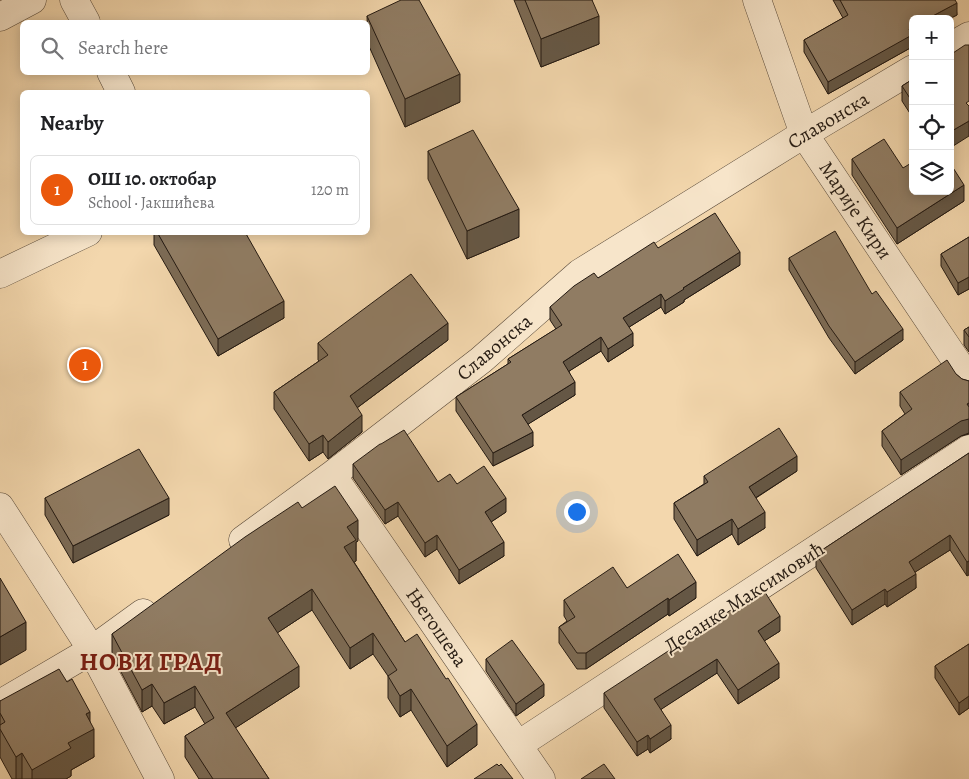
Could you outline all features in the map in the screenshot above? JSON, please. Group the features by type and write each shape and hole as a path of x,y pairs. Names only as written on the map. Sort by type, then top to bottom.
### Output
{"street":[{"path":"0,17 32,0"},
{"path":"74,0 85,20"},
{"name":"Марије Кири","path":"757,0 804,134 969,380"},
{"path":"954,45 969,36"},
{"name":"Славонска","path":"220,557 332,476 481,360 580,273 909,71"},
{"path":"112,75 120,90"},
{"path":"0,274 82,235"},
{"name":"Десанке Максимовић","path":"518,744 969,449"},
{"name":"Његошева","path":"332,476 541,779"},
{"path":"0,507 92,650 160,779"},
{"path":"0,704 92,650 164,597"}],"building":[{"path":"401,0 419,0 460,74 405,99 367,16"},
{"path":"525,0 592,0 599,16 541,39"},
{"path":"840,0 955,0 957,3 934,15 909,15 909,37 828,82 804,40 848,15"},
{"path":"965,45 969,45 969,101 966,103 969,106 969,121 954,130 954,60 954,52"},
{"path":"909,82 909,97 902,86"},
{"path":"473,130 519,209 467,231 428,151"},
{"path":"884,139 903,168 909,164 909,195 948,195 897,228 852,159"},
{"path":"954,169 964,185 954,191"},
{"path":"715,213 740,252 665,301 661,294 623,318 633,333 608,349 601,337 563,362 575,382 522,415 533,432 493,453 456,397 511,362 508,359 562,325 550,307 574,286 594,273 598,278 654,242 658,248"},
{"path":"835,231 872,294 876,291 903,329 855,362 829,326 789,258"},
{"path":"159,235 247,235 284,301 218,339"},
{"path":"969,237 969,277 958,283 941,254"},
{"path":"411,274 448,323 350,396 362,415 328,442 323,435 309,444 274,392 328,355 318,343"},
{"path":"969,327 969,337 964,330"},
{"path":"947,360 956,374 962,379 969,381 969,403 967,404 969,407 969,419 961,421 901,460 882,431 912,409 900,392"},
{"path":"779,428 797,456 749,487 765,512 738,529 732,519 697,540 674,503 708,482 704,476"},
{"path":"404,430 438,482 450,474 457,484 484,466 506,498 485,512 504,542 459,570 437,535 425,543 398,502 385,510 353,464 380,444"},
{"path":"139,449 169,498 73,546 45,498"},
{"path":"969,453 969,561 967,562 950,535 909,562 916,574 887,592 885,589 852,610 816,554"},
{"path":"335,486 358,520 347,527 356,540 344,547 405,642 417,634 477,724 447,746 411,689 400,696 388,676 397,670 373,633 350,648 312,589 268,618 299,666 226,713 269,779 213,779 185,736 214,718 195,686 164,703 152,684 142,690 112,634 245,537 298,502 302,508"},
{"path":"678,554 696,582 669,600 668,598 586,653 577,653 559,627 575,617 564,600 613,567 627,588"},
{"path":"0,578 26,622 0,637"},
{"path":"763,589 780,616 758,631 779,663 738,690 717,659 654,699 671,725 650,739 648,735 637,742 604,693"},
{"path":"512,640 544,684 516,704 486,659"},
{"path":"969,644 969,696 959,703 935,666"},
{"path":"59,669 67,682 72,679 90,712 86,714 94,729 68,743 71,748 32,770 22,753 16,757 0,729 0,725 5,722 0,713 0,701"},
{"path":"497,764 499,766 501,764 513,779 474,779"},
{"path":"604,764 615,779 581,779"}],"place":[{"name":"ОШ 10. октобар","path":"85,365"}],"district":[{"name":"НОВИ ГРАД","path":"151,661"}]}
